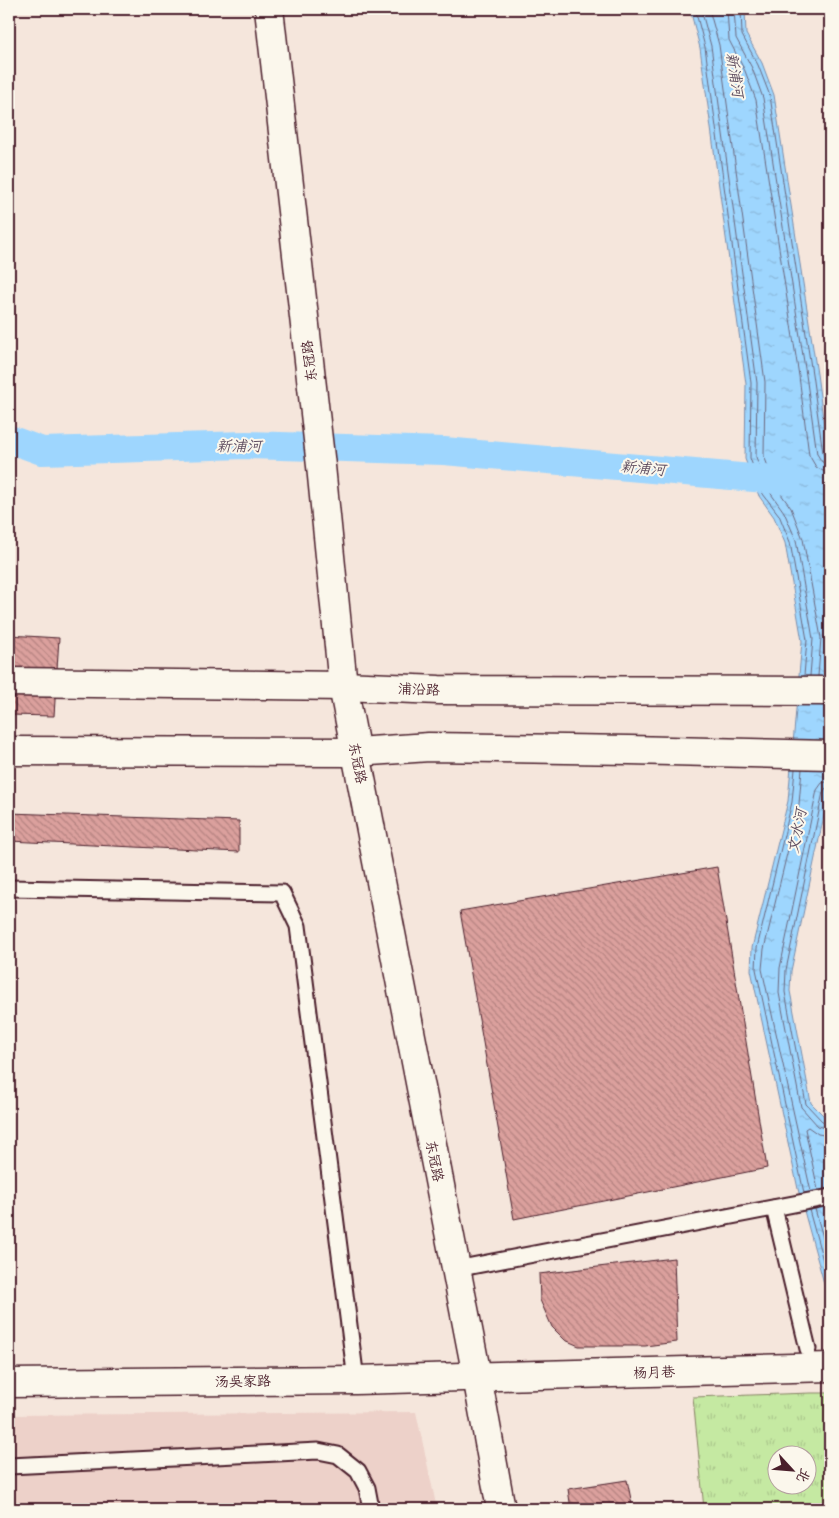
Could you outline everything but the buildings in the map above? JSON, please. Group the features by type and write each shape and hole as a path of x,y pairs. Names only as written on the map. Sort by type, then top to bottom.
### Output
{"main road":[{"name":"东冠路","path":"269,9 316,416 343,686 477,1376 501,1509"},
{"name":"浦沿路","path":"9,682 343,686 439,690 830,691"},
{"path":"9,751 356,752 429,748 630,750 830,755"},
{"name":"杨月巷","path":"477,1376 830,1367"},
{"name":"汤吴家路","path":"9,1383 356,1380 477,1376"}],"lane":[{"path":"9,888 282,893 298,926 356,1380"},
{"path":"456,1269 830,1197"},
{"path":"774,1208 808,1349"},
{"path":"9,1466 318,1451 338,1454 358,1471 367,1488 371,1509"}],"shaded area":[{"path":"416,1412 437,1509 9,1509 9,1415"}],"green space":[{"path":"830,1393 830,1509 704,1509 693,1397"}],"water":[{"name":"文水河","path":"690,9 745,9 746,34 762,63 774,95 830,471 830,771 826,806 791,971 790,991 811,1103 825,1117 830,1118 830,1305 798,1189 751,970 752,948 788,801 802,641 785,543 774,517 759,496 745,459 746,384 700,48"}],"waterway":[{"name":"新浦河","path":"9,439 42,451 246,445 444,451 788,481"}]}
